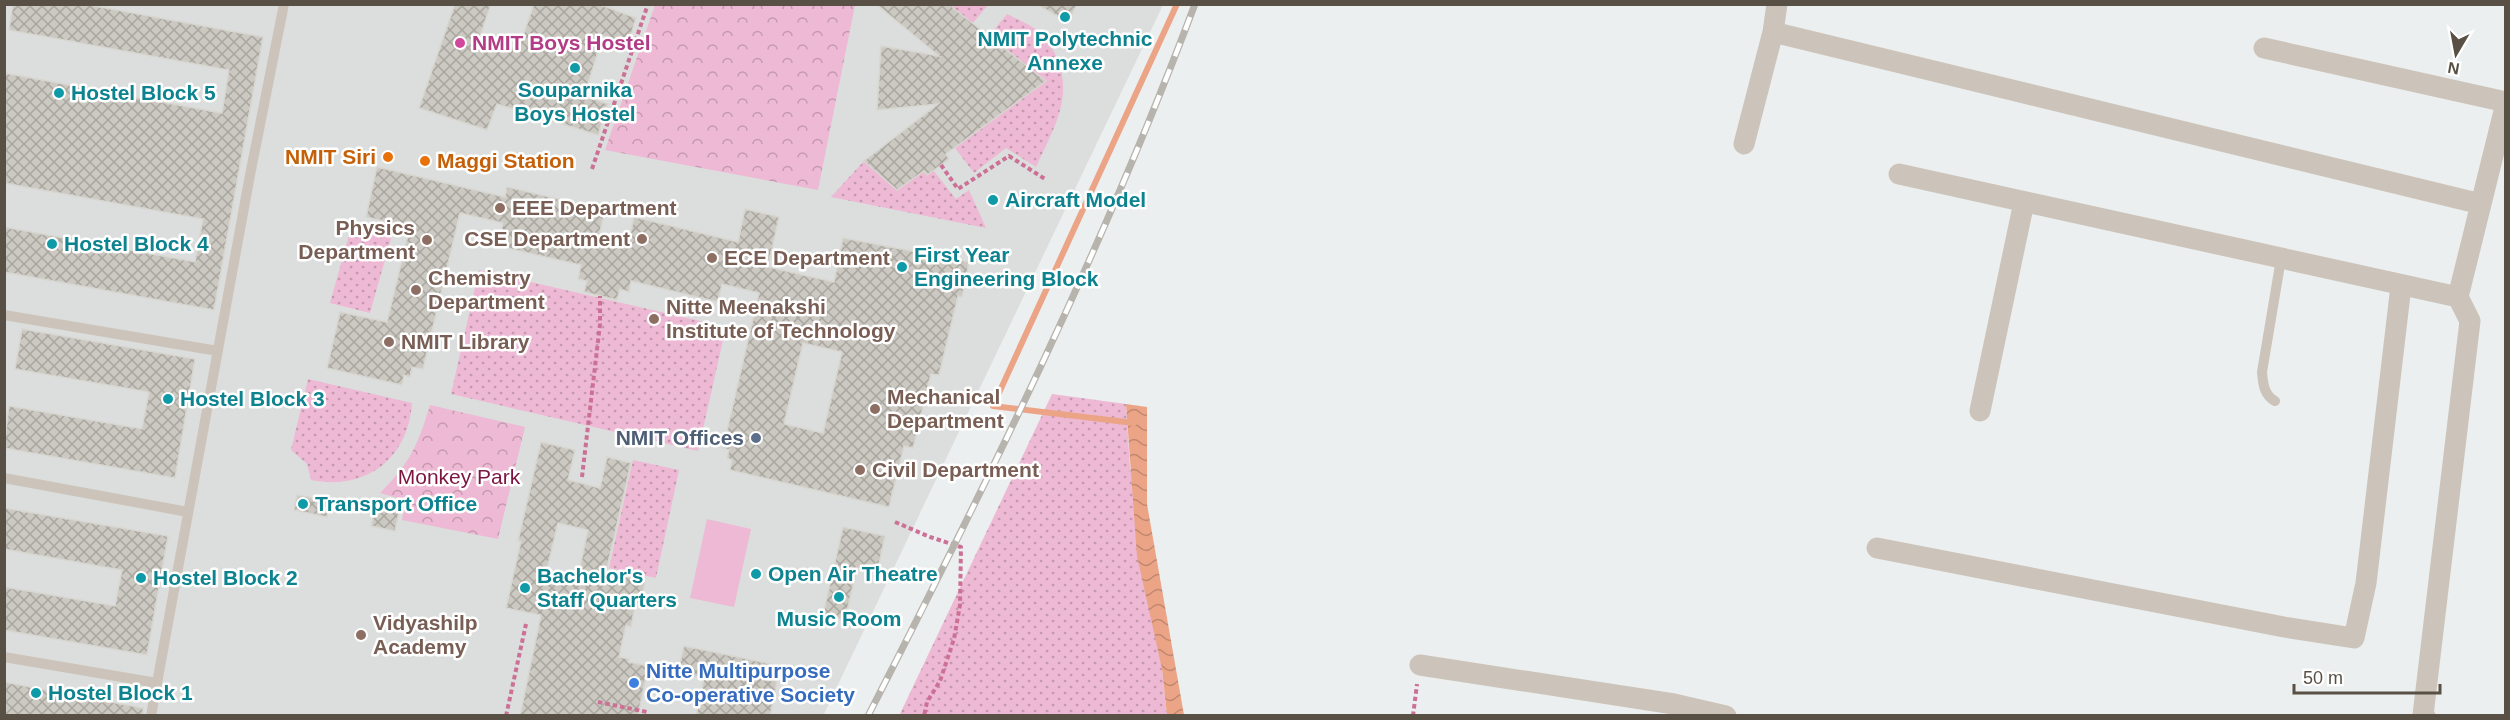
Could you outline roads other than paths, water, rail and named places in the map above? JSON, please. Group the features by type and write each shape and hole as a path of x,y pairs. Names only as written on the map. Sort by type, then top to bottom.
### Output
{"street":[{"path":"1744,144 1773,32 1777,4"},
{"path":"1773,32 2481,204"},
{"path":"2264,48 2505,102 2458,297 2470,321 2423,715 2425,716"},
{"path":"1899,174 2458,297"},
{"path":"1980,411 2024,202"},
{"path":"1877,548 2273,625 2354,638 2366,584 2401,286"},
{"path":"1420,665 1674,704 1726,716"}],"lane":[{"path":"151,716 249,175 284,4"},
{"path":"2275,401 2269,398 2264,387 2262,372 2281,259"},
{"path":"4,315 218,351"},
{"path":"4,478 188,512"},
{"path":"4,657 157,683"}],"water":[{"path":"1126,404 1147,407 1147,504 1184,715 1167,715 1162,669 1137,556"}],"waterway":[{"path":"1134,423 993,406 1177,4"}],"railway":[{"path":"868,716 1042,364 1122,186 1195,4"}],"place":[{"name":"NMIT Polytechnic Annexe","path":"1065,17"},
{"name":"NMIT Boys Hostel","path":"460,43"},
{"name":"Souparnika Boys Hostel","path":"575,68"},
{"name":"Hostel Block 5","path":"59,93"},
{"name":"NMIT Siri","path":"388,157"},
{"name":"Maggi Station","path":"425,161"},
{"name":"Aircraft Model","path":"993,200"},
{"name":"EEE Department","path":"500,208"},
{"name":"CSE Department","path":"642,239"},
{"name":"Physics Department","path":"427,240"},
{"name":"Hostel Block 4","path":"52,244"},
{"name":"ECE Department","path":"712,258"},
{"name":"First Year Engineering Block","path":"902,267"},
{"name":"Chemistry Department","path":"416,290"},
{"name":"Nitte Meenakshi Institute of Technology","path":"654,319"},
{"name":"NMIT Library","path":"389,342"},
{"name":"Hostel Block 3","path":"168,399"},
{"name":"Mechanical Department","path":"875,409"},
{"name":"NMIT Offices","path":"756,438"},
{"name":"Civil Department","path":"860,470"},
{"name":"Transport Office","path":"303,504"},
{"name":"Open Air Theatre","path":"756,574"},
{"name":"Hostel Block 2","path":"141,578"},
{"name":"Bachelor's Staff Quarters","path":"525,588"},
{"name":"Music Room","path":"839,597"},
{"name":"Vidyashilp Academy","path":"361,635"},
{"name":"Nitte Multipurpose Co-operative Society","path":"634,683"},
{"name":"Hostel Block 1","path":"36,693"}],"park label":[{"name":"Monkey Park","path":"459,477"}]}
